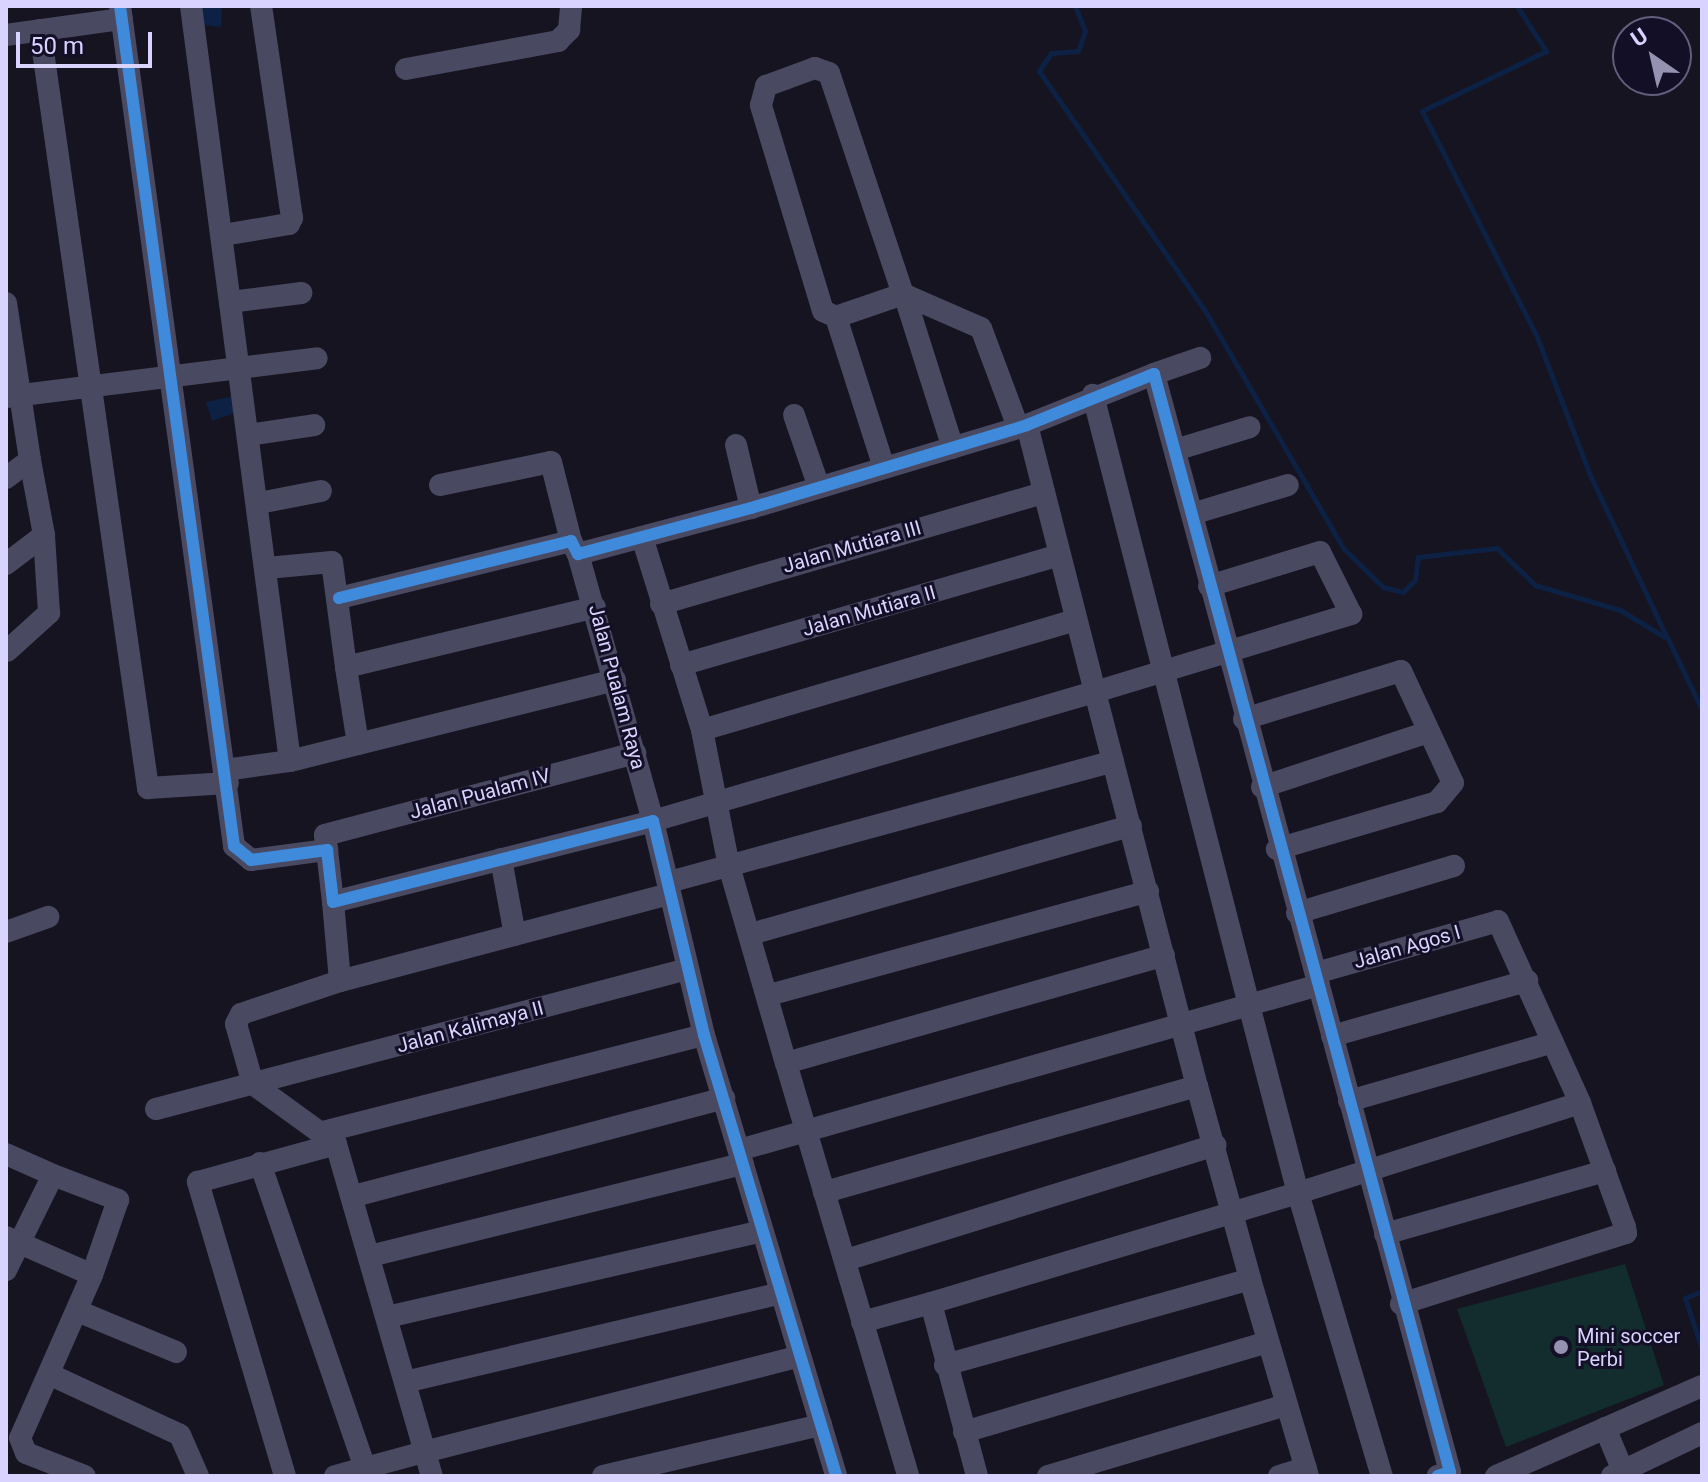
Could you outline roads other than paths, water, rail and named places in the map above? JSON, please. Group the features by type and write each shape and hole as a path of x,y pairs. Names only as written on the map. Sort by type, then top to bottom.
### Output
{"street":[{"path":"191,6 223,235 237,367 259,503 290,761"},
{"path":"223,235 289,224 292,218 261,6"},
{"path":"406,69 558,41 569,30 571,6"},
{"path":"6,35 121,12 226,777"},
{"path":"40,30 95,384 148,788 226,777 615,680"},
{"path":"884,467 836,317 821,308 760,98 766,86 815,68 834,83 953,448"},
{"path":"230,302 301,293"},
{"path":"836,317 904,297 981,328 1022,426 1044,493 1056,556 1131,826 1231,1216 1307,1472 1279,1476"},
{"path":"6,303 13,395 30,460 44,535 49,613 7,651"},
{"path":"13,395 317,358"},
{"path":"339,598 575,547 642,537 751,508 1022,426 1093,395 1200,358"},
{"path":"1154,374 1277,849 1317,979 1401,1304 1450,1472 1438,1476"},
{"path":"1093,395 1298,1193 1382,1476"},
{"path":"794,415 819,487"},
{"path":"249,435 314,425"},
{"path":"1175,450 1250,427"},
{"path":"736,445 751,508"},
{"path":"6,478 30,460"},
{"name":"Jalan Pualam Raya","path":"440,485 551,462 635,753 704,1035 836,1476"},
{"path":"1192,514 1288,485"},
{"path":"259,503 321,491"},
{"name":"Jalan Mutiara III","path":"661,604 1044,493"},
{"path":"6,564 44,535"},
{"path":"642,537 702,730 729,866 769,995 803,1127 846,1260 908,1476"},
{"path":"333,902 653,821 1226,654 1351,614 1320,552 1209,586"},
{"name":"Jalan Mutiara II","path":"681,665 1056,556"},
{"path":"267,568 329,560 339,598 358,744"},
{"path":"346,667 595,607"},
{"path":"702,730 1075,620"},
{"path":"1244,719 1401,671 1425,733 1453,783 1443,798 1277,849"},
{"path":"1262,787 1425,733"},
{"name":"Jalan Pualam IV","path":"226,777 237,854 261,860 635,753"},
{"path":"432,1476 354,1196 329,1138 253,1084 236,1024 241,1014 340,981 515,935 670,888 729,866 1113,761"},
{"path":"751,934 1131,826"},
{"path":"326,843 340,981"},
{"path":"501,859 515,935"},
{"path":"1297,913 1454,866"},
{"path":"769,995 1148,891"},
{"path":"6,932 48,917"},
{"name":"Jalan Agos I","path":"370,1256 741,1157 803,1127 1181,1021 1249,1005 1317,979 1498,921 1527,981"},
{"path":"786,1063 1164,955"},
{"name":"Jalan Kalimaya II","path":"156,1109 687,969"},
{"path":"1332,1036 1527,981 1580,1103 1626,1233 1401,1304"},
{"path":"285,1476 199,1187 202,1178 260,1163 329,1138 704,1035"},
{"path":"1349,1101 1553,1042"},
{"path":"824,1192 1197,1086"},
{"path":"354,1196 724,1098"},
{"path":"862,1322 1231,1216 1367,1166 1580,1103"},
{"path":"846,1260 1215,1145"},
{"path":"6,1154 118,1200 80,1312 21,1446 85,1476"},
{"path":"260,1163 366,1472"},
{"path":"1385,1234 1605,1171"},
{"path":"6,1270 12,1241 53,1175"},
{"path":"387,1317 762,1231"},
{"path":"12,1241 92,1275"},
{"path":"945,1365 1250,1279"},
{"path":"405,1382 781,1293"},
{"path":"931,1303 945,1365 977,1476"},
{"path":"80,1312 176,1352"},
{"path":"964,1432 1267,1342"},
{"path":"335,1476 366,1472 424,1452 798,1357"},
{"path":"51,1375 166,1425 180,1435 198,1476"},
{"path":"1496,1476 1700,1386"},
{"path":"1048,1476 1286,1405"},
{"path":"603,1476 821,1425"},
{"path":"1605,1428 1617,1473 1702,1433"}],"water":[{"path":"200,6 222,6 221,27 195,24"},
{"path":"234,396 240,411 212,421 206,402"}],"waterway":[{"path":"1075,6 1085,31 1078,51 1051,53 1039,71 1207,314 1343,548 1383,587 1403,592 1415,580 1418,557 1497,548 1535,585 1620,610 1668,639 1702,710"},
{"path":"1517,6 1546,51 1422,111 1537,337 1590,475 1667,638"},
{"path":"1702,1291 1685,1298 1702,1349"}],"place":[{"name":"Mini soccer Perbi","path":"1561,1347"}]}
